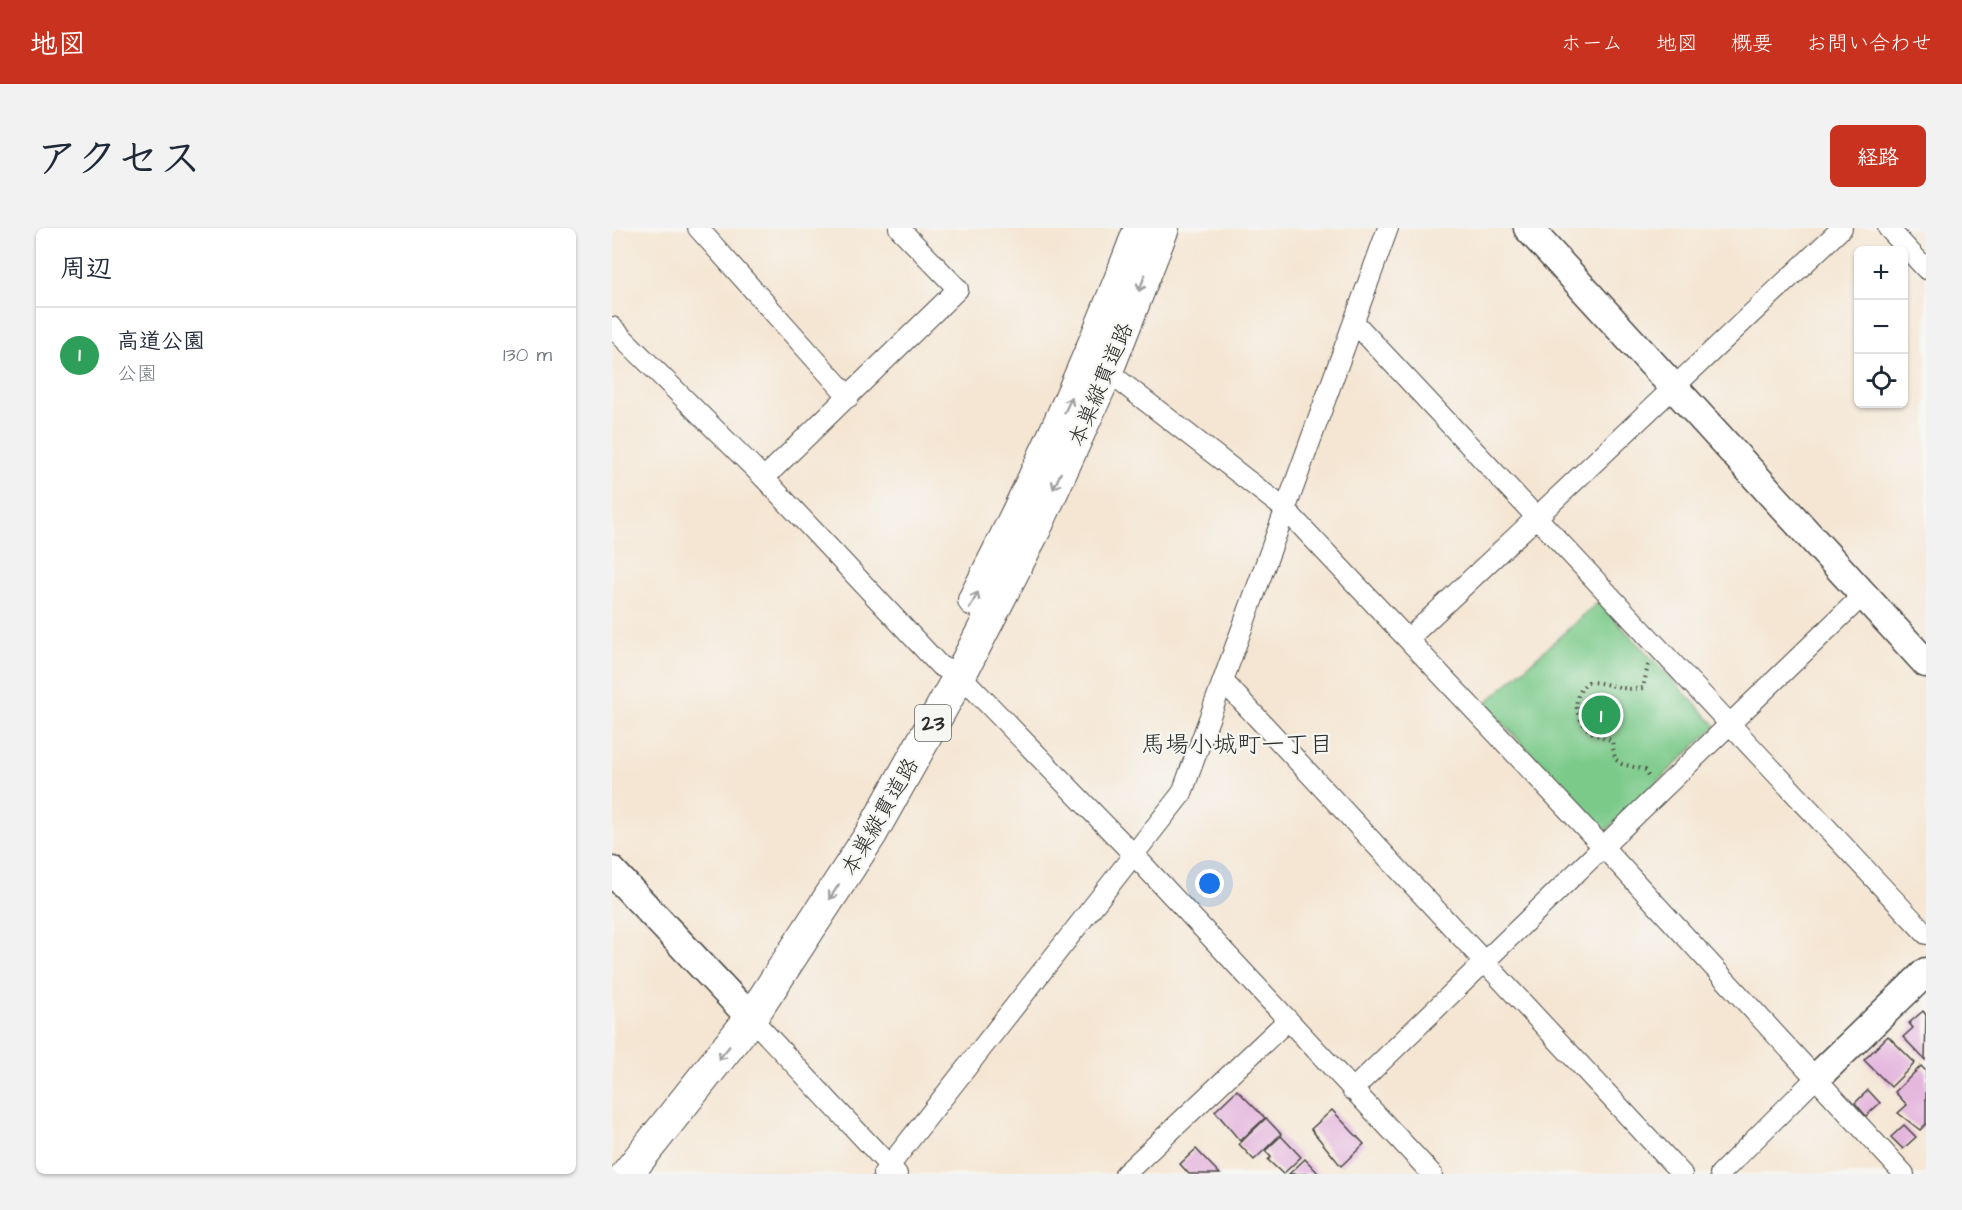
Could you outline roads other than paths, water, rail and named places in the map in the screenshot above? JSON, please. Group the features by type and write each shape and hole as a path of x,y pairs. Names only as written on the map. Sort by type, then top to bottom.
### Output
{"main road":[{"name":"本巣縦貫道路","path":"627,1174 859,854 950,670 1087,362 1140,228"},
{"name":"本巣縦貫道路","path":"950,670 1035,530 1107,371 1163,228"},
{"name":"本巣縦貫道路","path":"612,1158 744,1011"}],"street":[{"path":"698,228 849,397"},
{"path":"764,478 958,289 899,228"},
{"path":"612,871 890,1171 1182,793 1388,228"},
{"path":"1529,228 1862,596 1926,663"},
{"path":"1409,638 1536,516 1675,389 1842,228"},
{"path":"1888,228 1926,268"},
{"path":"1355,323 1926,934"},
{"path":"612,327 764,478 1134,855 1432,1174"},
{"path":"1107,371 1286,510 1409,638 1904,1174"},
{"path":"1352,1090 1862,596"},
{"path":"1224,682 1682,1174"},
{"path":"1720,1174 1926,972"},
{"path":"1125,1174 1288,1020"}],"place":[{"name":"高道公園","path":"1601,715"}],"district":[{"name":"馬場小城町一丁目","path":"1237,744"}]}
